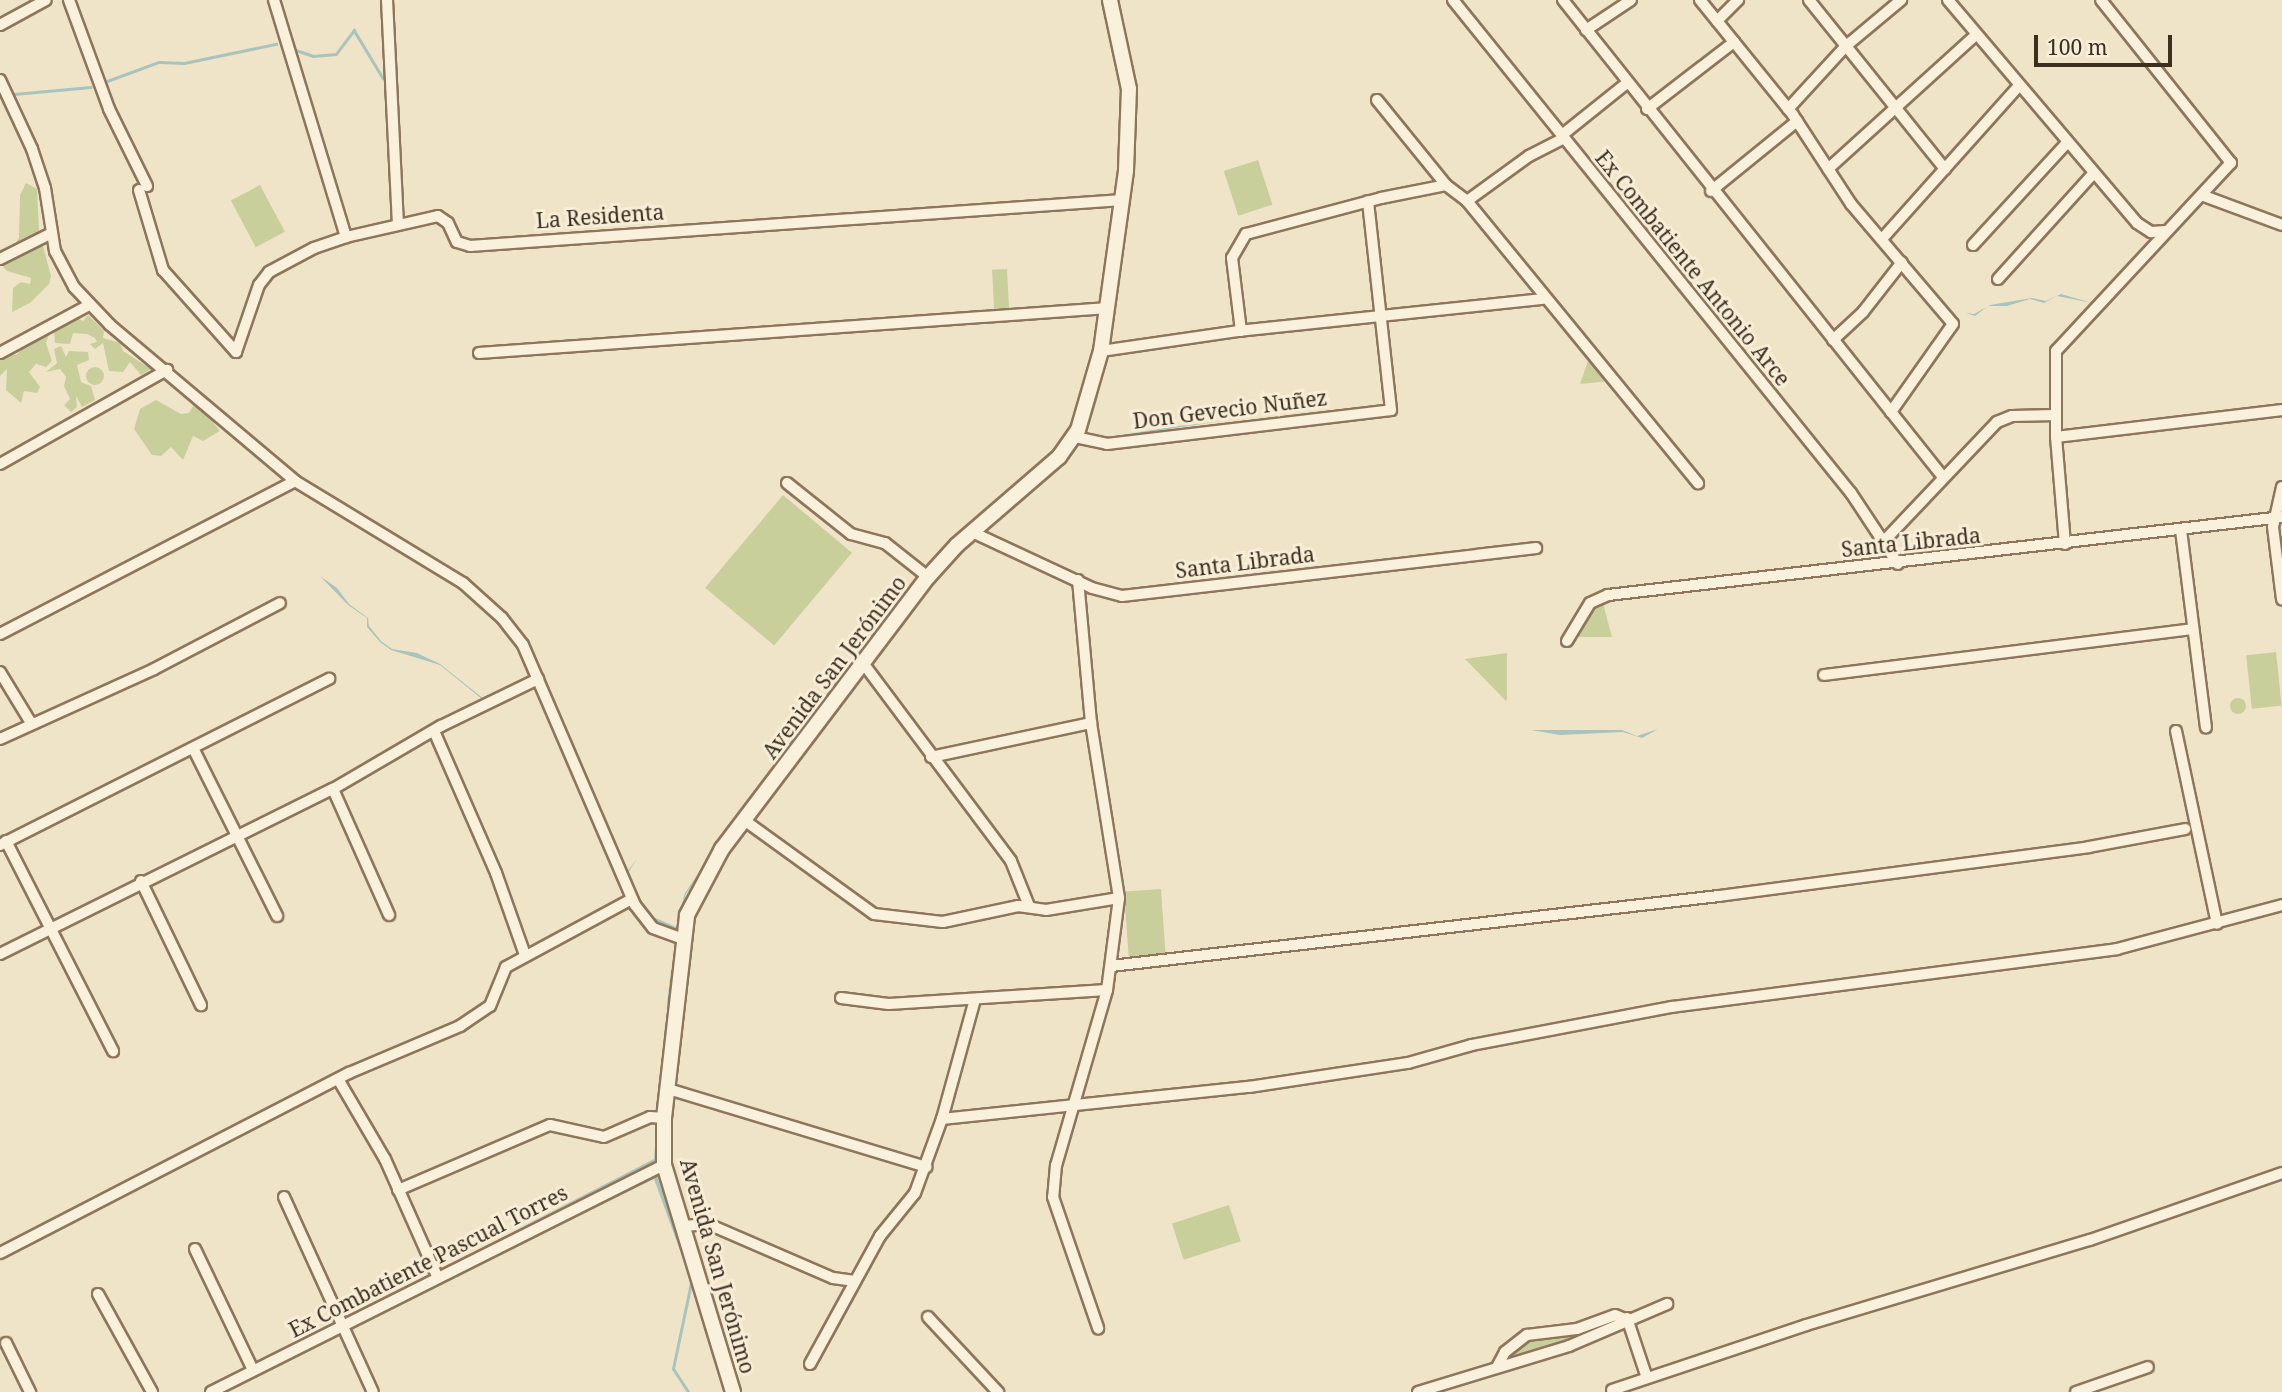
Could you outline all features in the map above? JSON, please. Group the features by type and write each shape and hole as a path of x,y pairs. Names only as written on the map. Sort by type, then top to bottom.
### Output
{"street":[{"path":"0,25 46,0"},
{"name":"La Residenta","path":"69,0 109,109 143,188 163,270 236,352 259,285 269,272 314,248 346,237 438,216 448,223 457,242 470,246 1122,200"},
{"path":"274,0 346,237"},
{"path":"387,0 398,224"},
{"name":"Avenida San Jerónimo","path":"733,1392 664,1165 664,1118 683,939 697,889 744,820 928,577 971,532 1059,457 1075,437 1101,351 1122,200 1129,89 1110,0"},
{"name":"Ex Combatiente Antonio Arce","path":"1452,0 1885,540 1898,564"},
{"path":"1563,0 1711,191 1942,477"},
{"path":"1586,30 1631,0"},
{"path":"1700,0 1797,121 1851,204 1953,324 1891,412"},
{"path":"1717,21 1738,0"},
{"path":"1809,0 1945,169"},
{"path":"1788,109 1846,46 1901,0"},
{"path":"1948,0 2092,175 2137,223 2151,232 2166,231"},
{"path":"2065,544 2056,437 2056,351 2166,231 2204,196 2231,163 2101,0"},
{"path":"1828,169 1878,126 1894,105 1976,35"},
{"path":"1647,109 1734,42"},
{"path":"0,80 32,149 45,188 61,268 89,305 295,481 474,592 513,631 538,679 632,899 653,928 683,939"},
{"path":"1467,201 1529,156 1563,136 1627,83"},
{"path":"1882,239 2018,87"},
{"path":"1377,100 1446,186 1467,201 1543,299 1698,483"},
{"path":"1711,191 1797,121"},
{"path":"1973,245 2066,144"},
{"path":"1997,279 2092,175"},
{"path":"1241,331 1232,258 1238,242 1254,229 1368,201 1446,186"},
{"path":"2204,196 2282,225"},
{"path":"1368,201 1378,318"},
{"path":"0,259 52,233"},
{"path":"1833,340 1863,312 1902,262"},
{"path":"1101,351 1241,331 1543,299"},
{"path":"0,354 89,305"},
{"path":"479,354 1108,308"},
{"name":"Don Gevecio Nuñez","path":"1075,437 1107,444 1391,410 1378,318"},
{"path":"0,464 167,370"},
{"path":"2056,437 2282,410"},
{"path":"1885,540 1997,422 2012,416 2056,415"},
{"path":"0,634 295,481"},
{"path":"787,482 845,530 885,543 928,577"},
{"path":"2282,487 2279,518 2282,599"},
{"name":"Santa Librada","path":"1567,641 1590,603 1608,595 1898,564 2279,518"},
{"path":"2181,530 2206,727"},
{"name":"Santa Librada","path":"971,532 1078,580 1122,596 1536,548"},
{"path":"1078,580 1091,723 1119,898 1107,990 1073,1105 1053,1197 1098,1328"},
{"path":"0,739 154,669 280,603"},
{"path":"1824,675 2193,629"},
{"path":"863,663 1011,861 1029,906"},
{"path":"0,672 31,723"},
{"path":"113,1051 51,928 3,843 329,679"},
{"path":"0,954 141,881 332,789 434,731 538,679"},
{"path":"931,757 1091,723"},
{"path":"2176,730 2217,924"},
{"path":"434,731 496,873 525,955"},
{"path":"193,748 277,916"},
{"path":"332,789 388,915"},
{"path":"744,820 874,914 943,922 1029,906 1046,910 1119,898"},
{"path":"1111,966 1719,896 2089,847 2185,829"},
{"path":"141,881 201,1005"},
{"path":"0,1253 338,1079 479,1016 490,1006 501,974 525,955 632,899"},
{"path":"942,1119 1249,1087 1408,1063 1472,1045 1672,1007 2118,949 2282,905"},
{"path":"841,998 889,1004 1107,990"},
{"path":"810,1364 880,1236 915,1193 942,1119 975,999"},
{"path":"338,1079 398,1190 437,1276"},
{"path":"668,1089 926,1167"},
{"path":"398,1190 550,1125 562,1124 582,1134 604,1137 650,1116 664,1118"},
{"name":"Ex Combatiente Pascual Torres","path":"211,1392 437,1276 664,1165"},
{"path":"1612,1390 2090,1240 2282,1172"},
{"path":"284,1197 345,1324 373,1392"},
{"path":"684,1226 708,1224 833,1278 855,1281"},
{"path":"195,1249 253,1370"},
{"path":"98,1294 152,1392"},
{"path":"1418,1392 1569,1346 1619,1326 1626,1318 1667,1304"},
{"path":"1497,1367 1505,1352 1527,1335 1577,1329 1615,1315 1626,1318"},
{"path":"928,1317 999,1392"},
{"path":"1626,1318 1647,1378"},
{"path":"6,1343 30,1392"},
{"path":"2076,1392 2148,1367"}],"green space":[{"path":"1258,160 1273,205 1238,216 1224,171"},
{"path":"26,183 37,189 39,231 51,276 49,284 30,303 12,312 13,288 21,282 30,284 31,278 7,271 1,264 19,238 20,195"},
{"path":"260,185 285,232 256,247 231,200"},
{"path":"1007,269 1009,308 994,309 992,270"},
{"path":"88,315 104,331 103,338 120,343 123,351 151,369 141,375 130,362 123,372 109,371 103,343 95,349 90,344 97,342 95,338 87,334 73,333 70,344 55,343 53,323 74,316 83,321"},
{"path":"31,327 51,328 46,343 52,361 46,367 36,364 29,372 40,387 37,393 24,391 21,403 6,390 7,369 0,376 0,351 16,355 22,349 15,346 29,338"},
{"path":"61,346 66,357 69,351 88,352 89,360 77,365 81,382 91,386 95,400 82,407 76,396 77,407 71,412 64,405 70,399 64,386 66,377 60,369 46,372 57,363 54,349"},
{"path":"1590,355 1610,381 1580,384"},
{"path":"91,367 99,367 104,376 102,383 91,385 86,380 86,372"},
{"path":"156,400 181,414 189,413 196,401 220,431 203,441 193,436 183,460 171,447 161,456 152,455 134,429 140,409"},
{"path":"783,495 852,553 774,646 705,588"},
{"path":"1602,600 1612,637 1575,637 1584,615"},
{"path":"2276,652 2282,706 2252,709 2246,655"},
{"path":"1507,653 1507,699 1506,701 1465,659"},
{"path":"2235,698 2241,698 2246,706 2244,712 2235,714 2230,709 2230,703"},
{"path":"1161,889 1166,954 1129,956 1124,892"},
{"path":"1229,1205 1241,1241 1184,1260 1172,1224"},
{"path":"1614,1318 1619,1320 1575,1341 1501,1363 1528,1338"}],"water":[{"path":"2061,294 2092,303 2057,296 2044,303 2030,299 2007,306 1988,306 2032,298 2046,301"},
{"path":"1106,357 1097,400 1086,432"},
{"path":"1222,421 1109,438 1088,433 1110,437"},
{"path":"320,576 337,588 349,604 368,618 369,626 381,641 392,649 417,653 440,664 484,699 531,677 382,754 482,699 440,665 391,650 380,642 367,627 367,618 348,605"},
{"path":"1658,729 1642,738 1623,732 1560,735 1531,730 1622,730 1637,736"},
{"path":"716,848 686,894 677,929 651,917 642,904 627,872 637,859 628,873 643,904 651,916 676,927 685,893"},
{"path":"657,1119 655,1161 512,1232 654,1159"},
{"path":"657,1176 693,1286 654,1179 526,1241"}],"waterway":[{"path":"296,50 313,56 336,54 354,30 383,78"},
{"path":"107,81 159,62 184,63 276,44"},
{"path":"14,94 91,87"},
{"path":"845,675 887,619"},
{"path":"668,1003 672,971"},
{"path":"664,1048 666,1027"},
{"path":"688,1392 673,1369 691,1283"}]}
